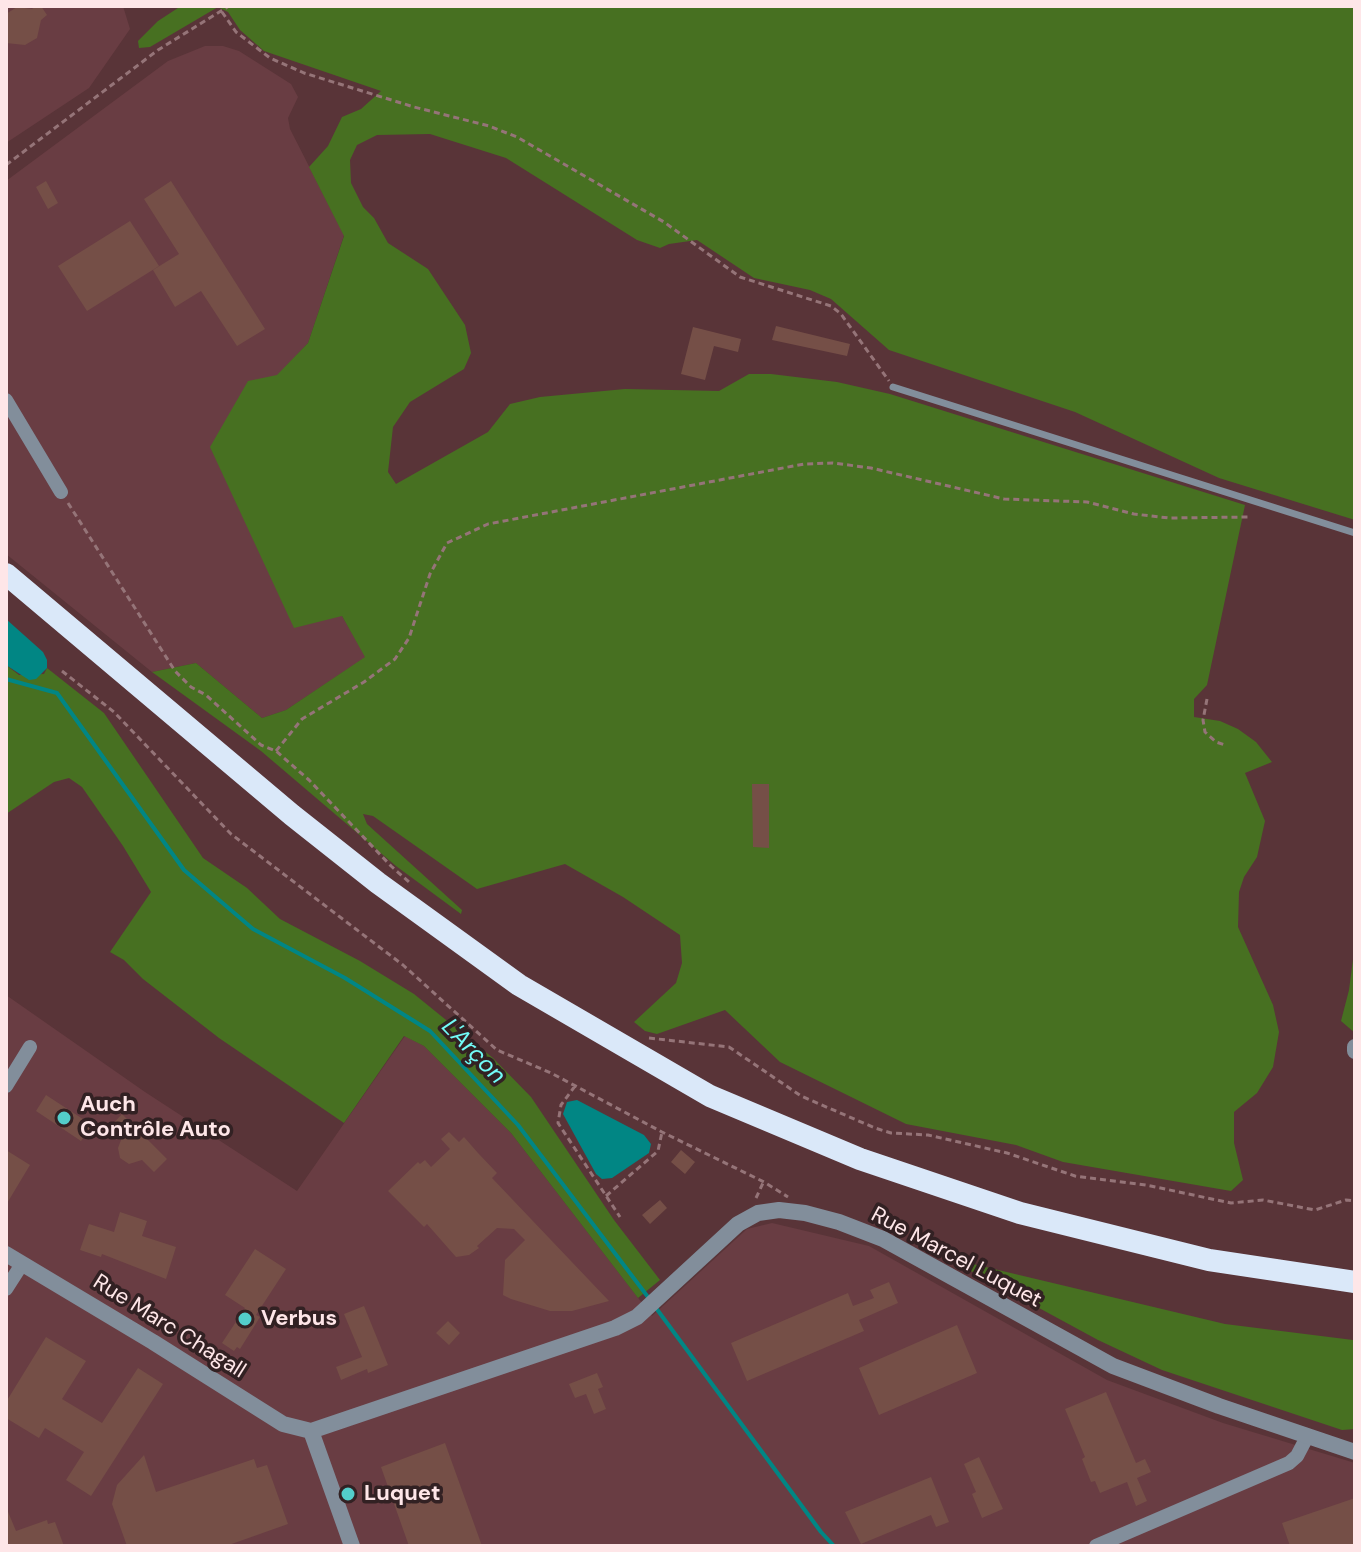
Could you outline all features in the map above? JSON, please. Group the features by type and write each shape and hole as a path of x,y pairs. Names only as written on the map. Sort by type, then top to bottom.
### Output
{"highway":[{"path":"6,574 292,815 378,883 519,985 710,1096 860,1159 1020,1213 1209,1260 1355,1282"}],"street":[{"path":"6,400 61,492"},
{"path":"6,1086 30,1047"},
{"name":"Rue Marcel Luquet","path":"311,1431 615,1328 637,1317 738,1224 758,1213 779,1210 839,1222 883,1239 1113,1366 1355,1452"},
{"name":"Rue Marc Chagall","path":"6,1254 283,1424 311,1431"},
{"path":"6,1289 22,1264"},
{"path":"311,1431 352,1546"},
{"path":"1096,1546 1289,1463 1297,1456 1307,1437"}],"lane":[{"path":"893,387 1355,533"}],"path":[{"path":"6,165 158,50 229,6"},
{"path":"222,12 236,32 270,58 304,73 489,126 517,137 664,222 740,277 831,306 841,314 893,387"},
{"path":"276,751 302,719 364,682 395,659 409,638 430,574 447,543 488,524 804,464 833,463 871,468 1004,499 1087,502 1134,514 1169,518 1251,517"},
{"path":"61,492 175,671 261,745 276,751 416,887"},
{"path":"62,671 114,712 231,834 403,965 497,1050 764,1182 786,1195 805,1213"},
{"path":"1207,699 1203,720 1205,732 1225,745"},
{"path":"643,1037 729,1047 801,1096 875,1128 891,1133 928,1135 1007,1153 1075,1176 1146,1185 1231,1203 1263,1200 1315,1210 1346,1200 1355,1201"},
{"path":"575,1086 561,1105 558,1123 620,1217"},
{"path":"606,1196 658,1151 662,1132"}],"shaded area":[{"path":"6,6 123,6 130,29 89,88 6,143"},
{"path":"205,46 223,46 239,51 291,84 298,97 288,118 290,129 344,235 308,343 277,376 342,616 366,657 286,710 262,718 196,663 152,672 6,554 6,181 168,61"},
{"path":"6,995 145,1092 297,1191 405,1036 424,1046 511,1133 652,1316 747,1229 772,1223 869,1246 1107,1380 1223,1423 1355,1463 1355,1546 6,1546"}],"green space":[{"path":"181,6 1355,6 1355,520 1219,478 1075,412 889,350 831,299 810,290 754,278 697,240 660,248 637,240 506,158 430,134 377,135 357,145 350,160 351,183 363,207 374,218 388,243 428,269 465,325 471,353 464,369 410,402 393,427 388,472 396,484 488,432 510,404 540,397 625,389 719,391 749,374 771,374 837,382 890,394 1245,505 1207,685 1194,699 1194,717 1220,721 1238,729 1256,742 1272,762 1245,773 1265,821 1257,857 1244,877 1239,892 1238,927 1273,1005 1279,1032 1273,1067 1257,1093 1234,1112 1234,1143 1243,1180 1231,1191 1063,1162 1016,1145 906,1124 780,1062 725,1010 657,1034 645,1031 634,1022 676,983 682,963 680,935 565,864 477,889 373,816 363,814 367,824 462,910 461,914 396,866 261,751 152,672 196,663 262,718 286,710 365,657 342,616 294,628 210,447 248,381 277,375 308,343 344,236 309,167 328,146 342,117 361,109 381,91 264,51 240,30 228,12 218,7 150,47 139,48 138,41 158,21"},
{"path":"6,665 19,675 44,674 47,668 104,713 203,858 247,888 280,919 360,961 414,994 493,1058 531,1097 614,1220 660,1280 638,1298 511,1133 424,1046 404,1036 344,1123 219,1038 110,952 151,892 82,787 69,778 54,782 6,814"},
{"path":"1355,944 1355,1033 1341,1021"},
{"path":"973,1264 1225,1324 1353,1340 1355,1429 1342,1430 1162,1370 1098,1340 969,1270"}],"water":[{"path":"6,619 43,652 47,660 47,668 36,679 29,680 6,665"},
{"path":"577,1100 644,1135 651,1144 649,1153 612,1178 602,1179 596,1174 563,1114 567,1102"}],"building":[{"path":"41,6 47,15 41,20 37,38 25,45 6,43 6,14 17,7 32,9"},
{"path":"46,181 58,203 48,209 36,187"},
{"path":"171,181 265,329 237,346 201,291 175,307 153,270 179,254 144,199"},
{"path":"130,221 159,266 87,311 58,266"},
{"path":"776,326 850,344 847,356 772,340"},
{"path":"693,327 741,339 738,352 714,346 705,380 681,374"},
{"path":"752,784 769,784 769,848 753,847"},
{"name":"Auch Contrôle Auto","path":"46,1095 92,1125 81,1141 36,1111"},
{"path":"122,1114 167,1159 154,1172 142,1160 129,1164 120,1158 118,1148 121,1140 109,1128"},
{"path":"449,1132 459,1142 464,1137 497,1173 492,1178 609,1301 572,1311 550,1311 511,1299 503,1295 505,1260 525,1240 514,1229 497,1228 477,1246 479,1248 469,1255 456,1257 427,1224 424,1227 388,1191 418,1162 420,1164 425,1160 431,1167 450,1149 441,1139"},
{"path":"6,1150 30,1165 6,1205"},
{"path":"681,1150 695,1162 685,1174 671,1162"},
{"path":"660,1200 667,1208 650,1224 642,1215"},
{"path":"120,1212 147,1221 142,1236 176,1247 166,1279 102,1254 101,1257 80,1250 89,1224 114,1232"},
{"path":"255,1249 286,1269 256,1315 260,1317 240,1349 237,1347 234,1351 222,1343 245,1308 225,1295"},
{"path":"889,1282 898,1303 859,1320 864,1331 747,1381 731,1343 848,1293 853,1306 874,1298 870,1290"},
{"path":"364,1306 388,1365 368,1373 367,1369 341,1380 336,1367 362,1357 344,1314"},
{"path":"448,1321 460,1333 449,1345 436,1333"},
{"path":"957,1325 977,1373 879,1415 859,1368"},
{"path":"46,1337 86,1361 62,1399 102,1423 138,1368 163,1384 91,1496 66,1480 84,1452 45,1428 39,1438 6,1418 6,1402"},
{"path":"597,1373 603,1387 598,1389 606,1409 594,1414 586,1394 575,1398 569,1384"},
{"path":"1106,1392 1136,1463 1145,1459 1151,1472 1137,1478 1147,1501 1136,1506 1127,1482 1100,1493 1095,1481 1091,1482 1082,1459 1085,1457 1065,1409"},
{"path":"445,1443 482,1546 409,1546 381,1467"},
{"path":"144,1455 156,1492 254,1459 257,1468 267,1465 288,1524 226,1546 127,1546 112,1504 117,1485"},
{"path":"979,1457 1003,1509 982,1518 972,1494 976,1492 964,1464"},
{"path":"931,1477 949,1522 936,1527 931,1515 861,1544 845,1512"},
{"path":"1355,1498 1355,1546 1290,1546 1282,1523"},
{"path":"6,1507 16,1531 47,1520 48,1524 55,1522 64,1546 6,1546"}],"waterway":[{"name":"L'Arçon","path":"6,679 57,693 184,870 253,929 345,978 430,1031 518,1125 651,1301"},
{"name":"L'Arçon","path":"656,1308 834,1546"}],"place":[{"name":"Auch Contrôle Auto","path":"64,1118"},
{"name":"Verbus","path":"245,1319"},
{"name":"Luquet","path":"348,1494"}]}
